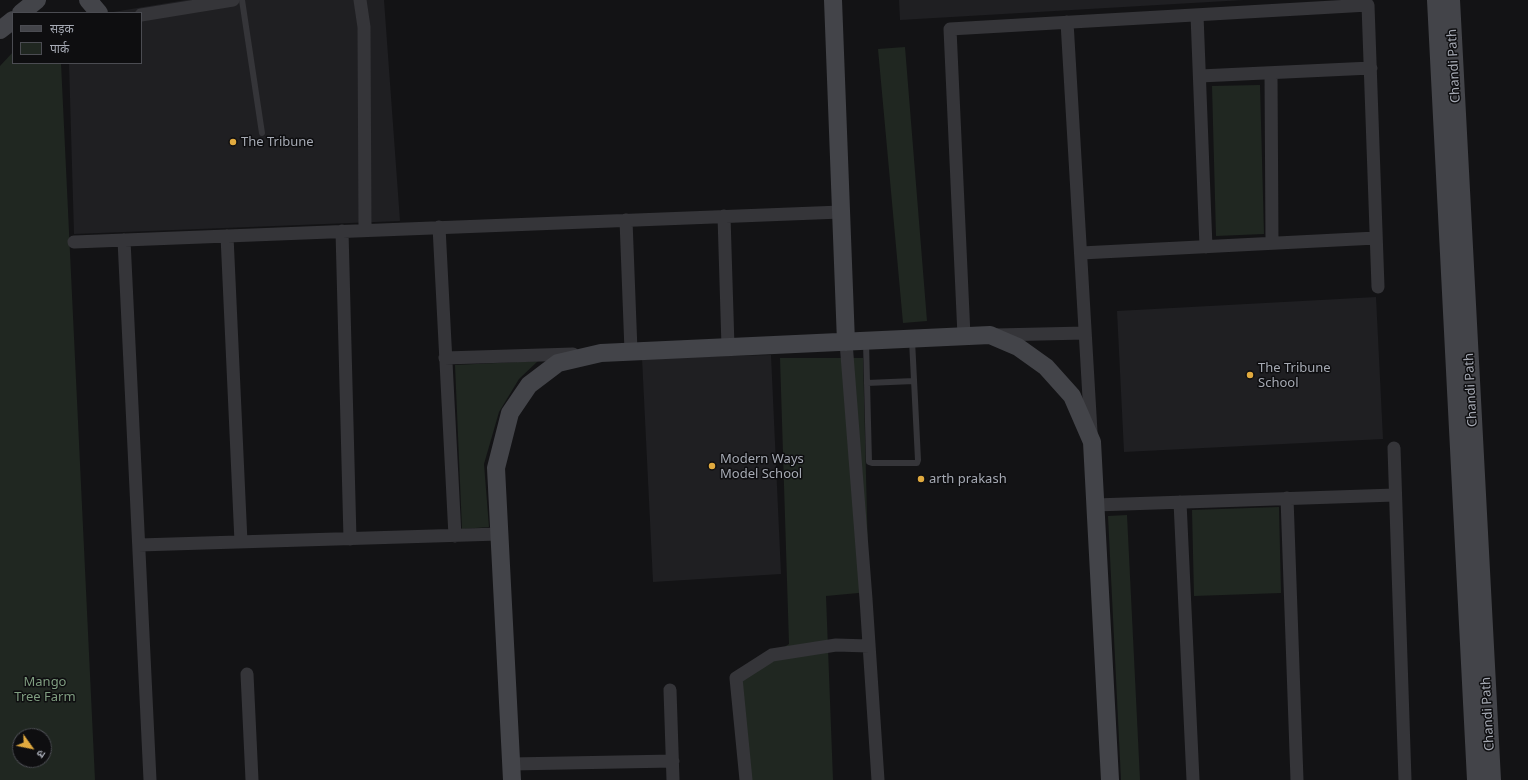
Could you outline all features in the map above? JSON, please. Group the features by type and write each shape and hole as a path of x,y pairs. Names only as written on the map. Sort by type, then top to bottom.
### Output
{"street":[{"path":"22,12 37,0"},
{"path":"88,0 98,12"},
{"path":"142,15 233,0"},
{"path":"360,0 364,26 365,230"},
{"path":"833,0 846,342 870,646 878,780"},
{"name":"Chandi Path","path":"1436,0 1476,780"},
{"name":"Chandi Path","path":"1451,0 1492,780"},
{"path":"964,336 950,29 1368,5 1378,287"},
{"path":"1197,15 1206,247"},
{"path":"0,30 12,21"},
{"path":"1067,22 1110,780"},
{"path":"0,33 12,32"},
{"path":"1200,76 1370,68"},
{"path":"1271,73 1272,243"},
{"path":"74,242 841,212"},
{"path":"724,216 728,347"},
{"path":"626,220 631,351"},
{"path":"439,227 455,536"},
{"path":"342,231 350,539"},
{"path":"227,236 241,542"},
{"path":"1081,253 1376,238"},
{"path":"124,240 150,780"},
{"path":"446,358 601,353 964,336 1085,333"},
{"path":"990,335 1018,347 1046,367 1072,396 1092,442"},
{"path":"601,353 558,363 529,385 510,413 496,468 512,772 673,761"},
{"path":"1394,448 1405,780"},
{"path":"1095,505 1395,495"},
{"path":"1287,498 1297,780"},
{"path":"1180,502 1193,780"},
{"path":"139,545 499,534"},
{"path":"746,780 736,678 772,656 836,645 870,646"},
{"path":"247,674 252,780"},
{"path":"670,690 674,780"}],"lane":[{"path":"242,0 262,133"},
{"path":"866,341 869,462 872,464 917,463 912,339"},
{"path":"867,383 914,381"}],"shaded area":[{"name":"The Tribune","path":"186,0 384,0 400,221 74,234 69,64 142,64 142,12 113,12"},
{"path":"899,0 1244,0 900,20"},
{"name":"The Tribune School","path":"1376,297 1383,439 1124,452 1117,311"},
{"name":"Modern Ways Model School","path":"771,355 781,574 653,582 642,358"}],"green space":[{"path":"905,47 927,321 903,323 878,49"},
{"name":"Mango Tree Farm","path":"12,53 12,64 61,64 95,780 0,780 0,66"},
{"path":"1260,85 1264,234 1216,236 1212,86"},
{"path":"780,358 863,358 869,592 826,596 833,780 741,780 736,678 789,644"},
{"path":"538,361 519,379 499,412 484,464 489,527 462,529 455,365"},
{"path":"1279,507 1281,593 1194,596 1192,510"},
{"path":"1127,515 1140,780 1121,780 1108,516"}],"place":[{"name":"The Tribune","path":"233,142"},
{"name":"The Tribune School","path":"1250,375"},
{"name":"Modern Ways Model School","path":"712,466"},
{"name":"arth prakash","path":"921,479"}]}
